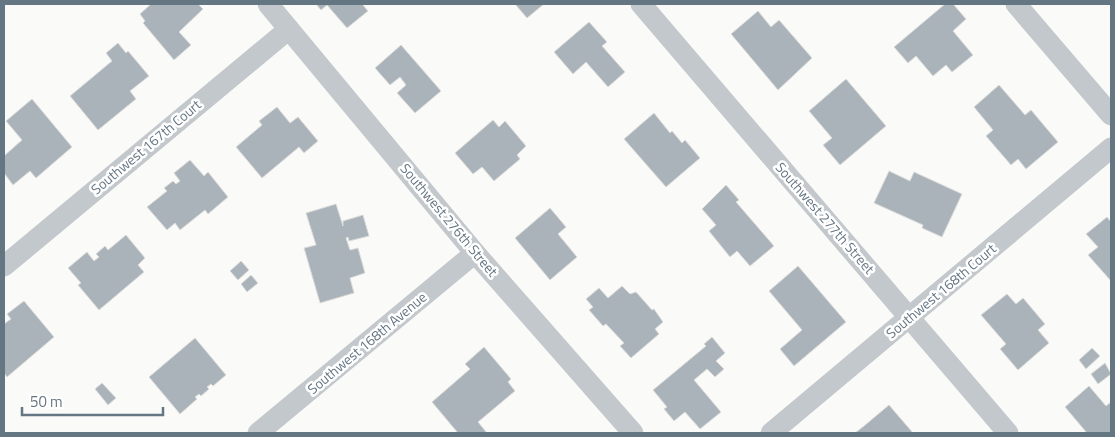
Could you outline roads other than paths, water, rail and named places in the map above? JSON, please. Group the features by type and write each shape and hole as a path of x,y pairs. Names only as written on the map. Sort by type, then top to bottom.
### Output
{"street":[{"name":"Southwest 276th Street","path":"268,4 476,253 632,433"},
{"name":"Southwest 277th Street","path":"641,4 1008,433"},
{"path":"1016,4 1111,115"},
{"name":"Southwest 167th Court","path":"4,266 289,29"},
{"name":"Southwest 168th Court","path":"771,433 1111,148"},
{"name":"Southwest 168th Avenue","path":"258,433 476,253"}]}
